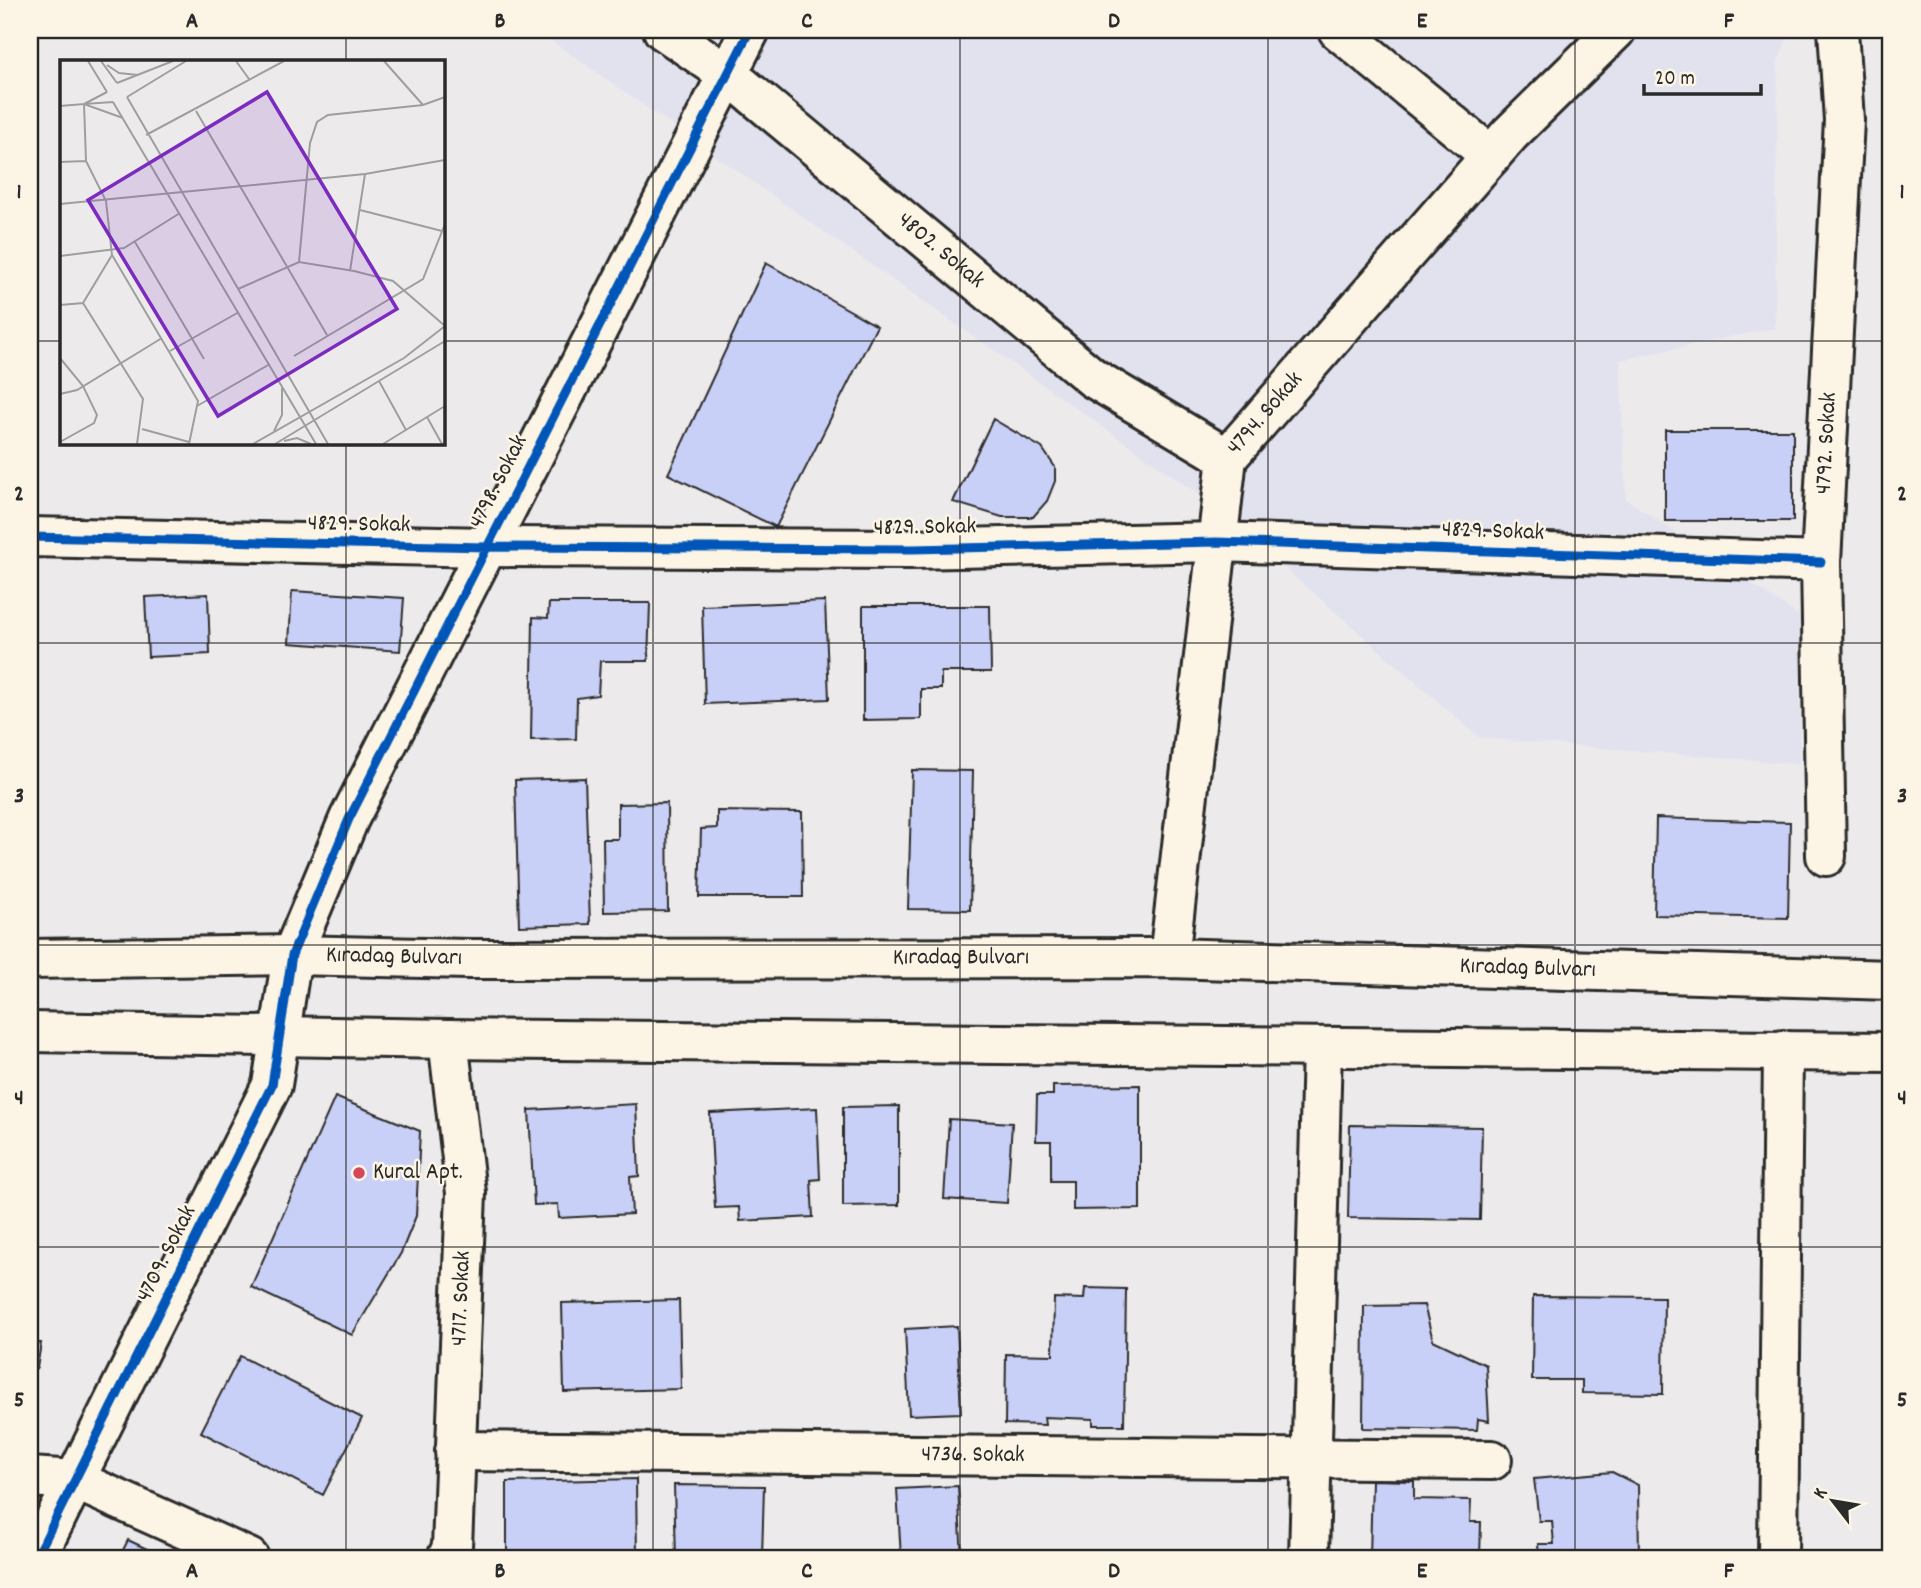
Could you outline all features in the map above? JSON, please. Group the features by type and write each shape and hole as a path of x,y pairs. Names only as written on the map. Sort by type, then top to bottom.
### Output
{"street":[{"name":"4802. Sokak","path":"663,30 729,75 1093,377 1227,458"},
{"name":"4798. Sokak","path":"292,955 349,819 750,30"},
{"path":"1338,30 1490,156"},
{"name":"4794. Sokak","path":"1169,958 1227,458 1490,156 1616,30"},
{"name":"4792. Sokak","path":"1826,856 1821,562 1844,120 1838,30"},
{"name":"4829. Sokak","path":"30,537 488,547 912,548 1217,541 1821,562"},
{"name":"Kıradag Bulvarı","path":"30,959 292,955 468,959 1169,958 1891,980"},
{"name":"4709. Sokak","path":"36,1558 272,1086 292,955"},
{"path":"30,1032 447,1039 1891,1052"},
{"name":"4717. Sokak","path":"447,1039 466,1193 452,1547 447,1558"},
{"path":"1309,1558 1322,1047"},
{"path":"1778,1558 1783,1050"},
{"name":"4736. Sokak","path":"455,1451 1492,1460"},
{"path":"30,1477 75,1480 249,1558"}],"shaded area":[{"path":"536,30 1790,30 1778,62 1775,328 1620,360 1626,499 1802,618 1799,764 1480,738 1207,500"}],"building":[{"path":"766,263 877,326 776,527 668,474"},
{"path":"993,419 1042,448 1055,467 1055,481 1047,501 1033,517 1002,517 953,502"},
{"path":"1665,430 1793,430 1793,521 1665,521"},
{"path":"1891,471 1891,538 1888,538"},
{"path":"292,591 404,598 400,651 289,643"},
{"path":"208,594 210,654 148,657 145,597"},
{"path":"825,601 829,699 705,704 702,606"},
{"path":"549,603 650,603 648,661 600,661 598,695 577,698 576,739 531,740 533,617 548,618"},
{"path":"863,606 990,606 991,672 941,672 941,689 921,689 921,719 863,720"},
{"path":"912,770 973,771 970,910 908,909"},
{"path":"585,778 590,924 519,926 515,780"},
{"path":"667,803 668,911 604,912 603,839 618,839 618,804"},
{"path":"717,811 802,812 803,897 699,897 701,829 717,828"},
{"path":"1656,818 1790,822 1788,918 1654,915"},
{"path":"1140,1085 1140,1209 1073,1210 1073,1181 1051,1181 1051,1141 1036,1141 1037,1095 1053,1095 1053,1086"},
{"name":"Kural Apt.","path":"335,1097 420,1131 416,1216 401,1253 352,1335 251,1287"},
{"path":"636,1104 639,1176 630,1177 632,1214 559,1218 558,1204 534,1205 529,1110"},
{"path":"899,1106 899,1205 843,1206 843,1107"},
{"path":"817,1108 820,1179 811,1180 813,1217 740,1221 739,1207 715,1208 710,1113"},
{"path":"949,1119 1012,1123 1007,1203 944,1199"},
{"path":"1350,1125 1482,1127 1480,1220 1348,1218"},
{"path":"1085,1288 1126,1289 1124,1425 1093,1425 1093,1419 1044,1417 1045,1425 1005,1424 1006,1354 1053,1355 1054,1298 1084,1299"},
{"path":"1533,1296 1664,1297 1663,1394 1582,1393 1582,1380 1532,1380"},
{"path":"679,1300 681,1389 564,1392 562,1303"},
{"path":"1424,1305 1433,1340 1486,1365 1489,1421 1478,1419 1477,1430 1363,1428 1364,1306"},
{"path":"957,1326 961,1413 909,1415 905,1329"},
{"path":"30,1343 41,1343 37,1368 30,1372"},
{"path":"240,1356 362,1418 323,1495 201,1432"},
{"path":"1612,1472 1638,1485 1639,1558 1539,1558 1538,1544 1554,1544 1552,1521 1539,1521 1534,1479"},
{"path":"636,1479 637,1558 507,1558 507,1482"},
{"path":"1372,1480 1414,1481 1414,1499 1471,1500 1470,1522 1481,1522 1480,1558 1370,1558"},
{"path":"674,1485 764,1486 762,1558 676,1558"},
{"path":"958,1486 962,1558 901,1558 897,1489"},
{"path":"128,1540 166,1558 119,1558"}],"cycle path":[{"path":"36,1558 272,1085 292,955 349,819 750,30"},
{"path":"30,537 487,547 912,549 1217,542 1821,562"}],"place":[{"name":"Kural Apt.","path":"359,1173"}]}
